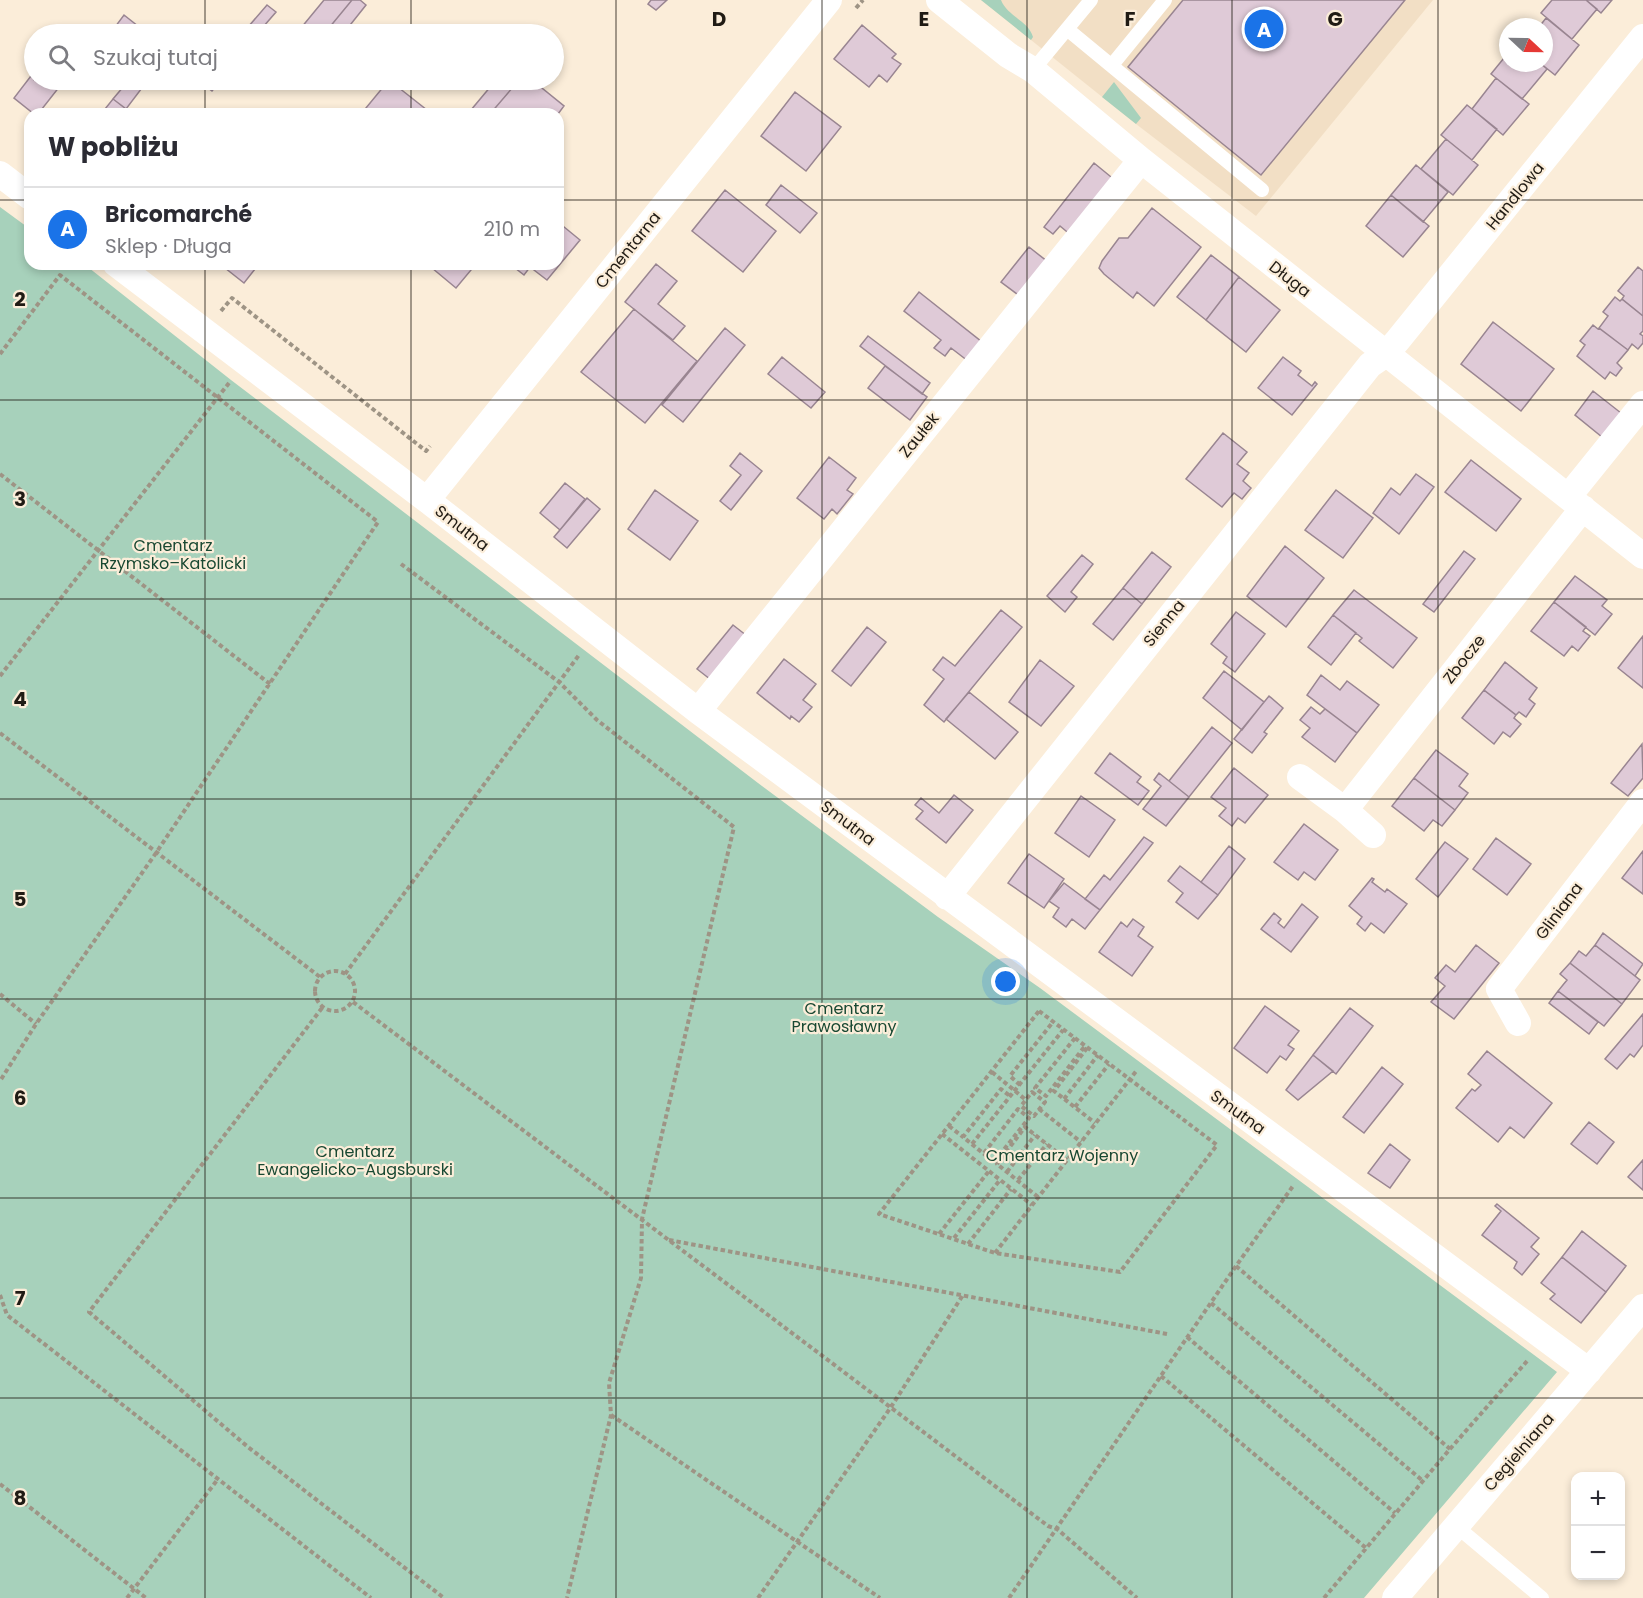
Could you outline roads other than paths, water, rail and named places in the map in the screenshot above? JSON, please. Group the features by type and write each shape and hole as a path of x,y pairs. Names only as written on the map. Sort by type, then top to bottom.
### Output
{"street":[{"name":"Cmentarna","path":"427,500 829,0"},
{"name":"Długa","path":"939,0 1008,55 1032,70 1141,160 1643,556"},
{"name":"Handlowa","path":"1386,354 1643,37"},
{"name":"Zaułek","path":"698,711 1141,160"},
{"path":"0,174 24,192"},
{"name":"Smutna","path":"124,270 427,500 698,711 1589,1371"},
{"name":"Sienna","path":"947,897 1370,365 1386,354"},
{"path":"1575,503 1643,404"},
{"name":"Zbocze","path":"1345,810 1575,503"},
{"path":"1300,777 1345,810 1373,835"},
{"name":"Gliniana","path":"1518,1023 1499,989 1643,802"},
{"name":"Cegielniana","path":"1395,1598 1643,1307"}],"lane":[{"path":"1032,70 1091,0"},
{"path":"1112,65 1165,0"},
{"path":"1067,29 1262,190"},
{"path":"1456,1526 1542,1598"}],"place":[{"name":"Bricomarché","path":"1264,29"}],"park label":[{"name":"Cmentarz Rzymsko–Katolicki","path":"173,554"},
{"name":"Cmentarz Prawosławny","path":"844,1017"},
{"name":"Cmentarz Wojenny","path":"1062,1155"},
{"name":"Cmentarz Ewangelicko-Augsburski","path":"355,1160"}]}
